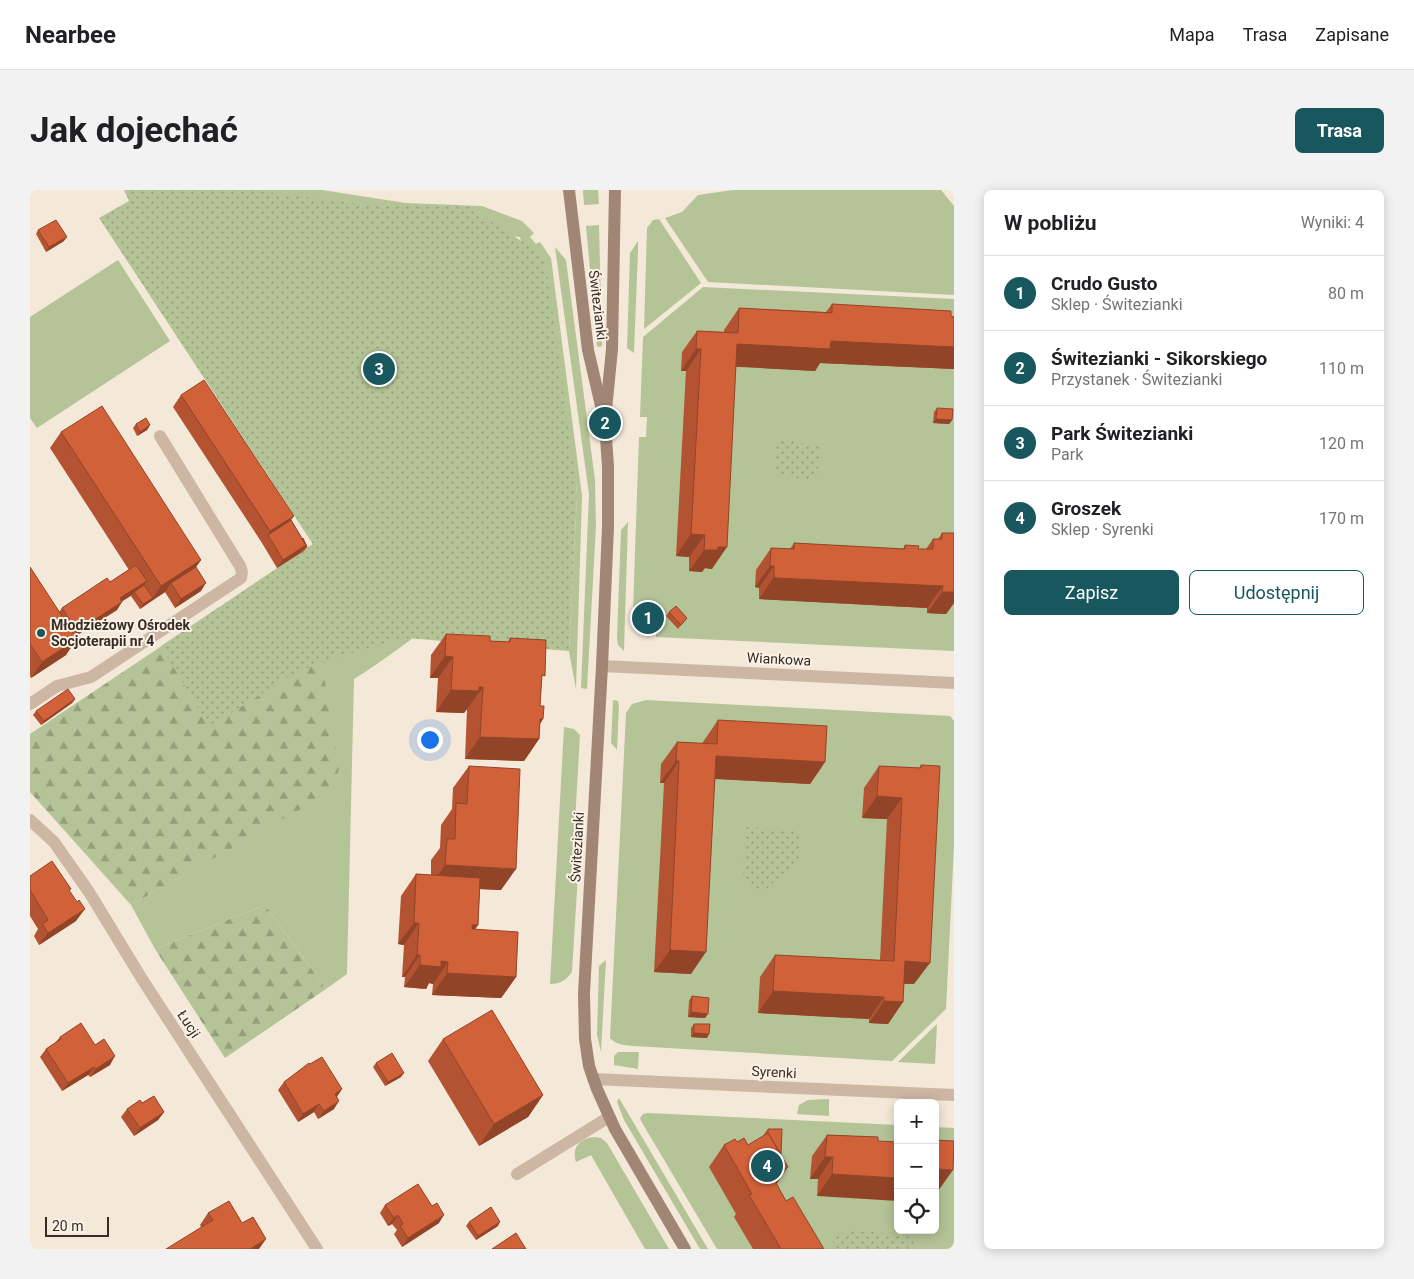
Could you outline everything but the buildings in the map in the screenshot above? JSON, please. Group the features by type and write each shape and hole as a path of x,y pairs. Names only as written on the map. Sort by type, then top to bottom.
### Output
{"street":[{"name":"Świtezianki","path":"570,190 588,350 605,423 608,467 608,518 602,666 584,993 585,1039 593,1079 609,1117 685,1249"},
{"name":"Świtezianki","path":"605,423 612,348 615,190"},
{"path":"30,704 57,686 91,677 241,578 240,566 160,436"},
{"name":"Wiankowa","path":"602,666 954,683"},
{"name":"Łucji","path":"30,820 54,842 89,892 142,979 317,1249"},
{"name":"Syrenki","path":"593,1079 954,1095"},
{"path":"517,1174 609,1117"}],"green space":[{"path":"124,190 322,190 406,203 482,206 522,221 534,233 530,237 536,244 540,242 551,258 582,496 576,689 569,651 577,496 576,482 520,237 319,212 435,622 354,679 347,974 326,989 265,905 155,949 131,905 330,792 304,551 313,544 276,487 230,257"},
{"path":"124,190 250,190 360,204 470,207 545,257 577,496 569,651 406,638 329,659 291,675 209,727 161,646 313,544 99,218 129,201"},
{"path":"583,190 598,190 599,204 584,205"},
{"path":"733,190 941,190 954,206 954,295 708,282 665,218 682,212 698,195"},
{"path":"659,219 701,283 644,329 647,228 653,220"},
{"path":"599,225 602,346 599,347 597,346 586,226"},
{"path":"638,241 634,353 627,348 630,253"},
{"path":"555,247 566,260 595,480 596,526 587,689 581,688 589,494"},
{"path":"118,260 170,341 37,428 30,418 30,317"},
{"path":"703,287 954,299 954,651 656,637 656,612 633,610 639,437 646,437 647,417 640,417 643,337"},
{"path":"777,439 821,446 816,481 774,474"},
{"path":"628,522 624,651 618,645 617,638 621,530"},
{"path":"304,551 339,769 331,792 131,905 30,792 30,734"},
{"path":"613,700 618,701 619,706 617,750 611,743"},
{"path":"646,700 950,716 954,721 954,846 946,1009 892,1061 633,1046 623,1045 610,1038 626,713 632,704"},
{"path":"564,727 574,729 580,735 574,840 580,841 572,972 563,981 550,984"},
{"path":"745,827 801,830 801,858 763,892 746,882 743,876"},
{"path":"265,905 326,989 225,1058 155,949"},
{"path":"606,960 601,1052 597,1035 599,966"},
{"path":"937,1024 935,1064 898,1062"},
{"path":"618,1052 639,1052 638,1069 614,1065 614,1056"},
{"path":"619,1098 708,1249 700,1249 624,1120 617,1102"},
{"path":"829,1099 829,1116 797,1114 799,1105 808,1100"},
{"path":"643,1114 894,1125 894,1234 939,1234 939,1127 954,1128 954,1249 717,1249 641,1121 640,1118"},
{"path":"594,1137 601,1138 607,1143 669,1249 645,1249 591,1155 576,1162 575,1152 578,1145 584,1140"},
{"path":"850,1231 905,1234 916,1237 911,1249 837,1249 832,1240 834,1236"}],"place":[{"name":"Park Świtezianki","path":"379,369"},
{"name":"Świtezianki - Sikorskiego","path":"605,423"},
{"name":"Crudo Gusto","path":"648,618"},
{"name":"Młodzieżowy Ośrodek Socjoterapii nr 4","path":"41,633"},
{"name":"Groszek","path":"767,1166"}]}
